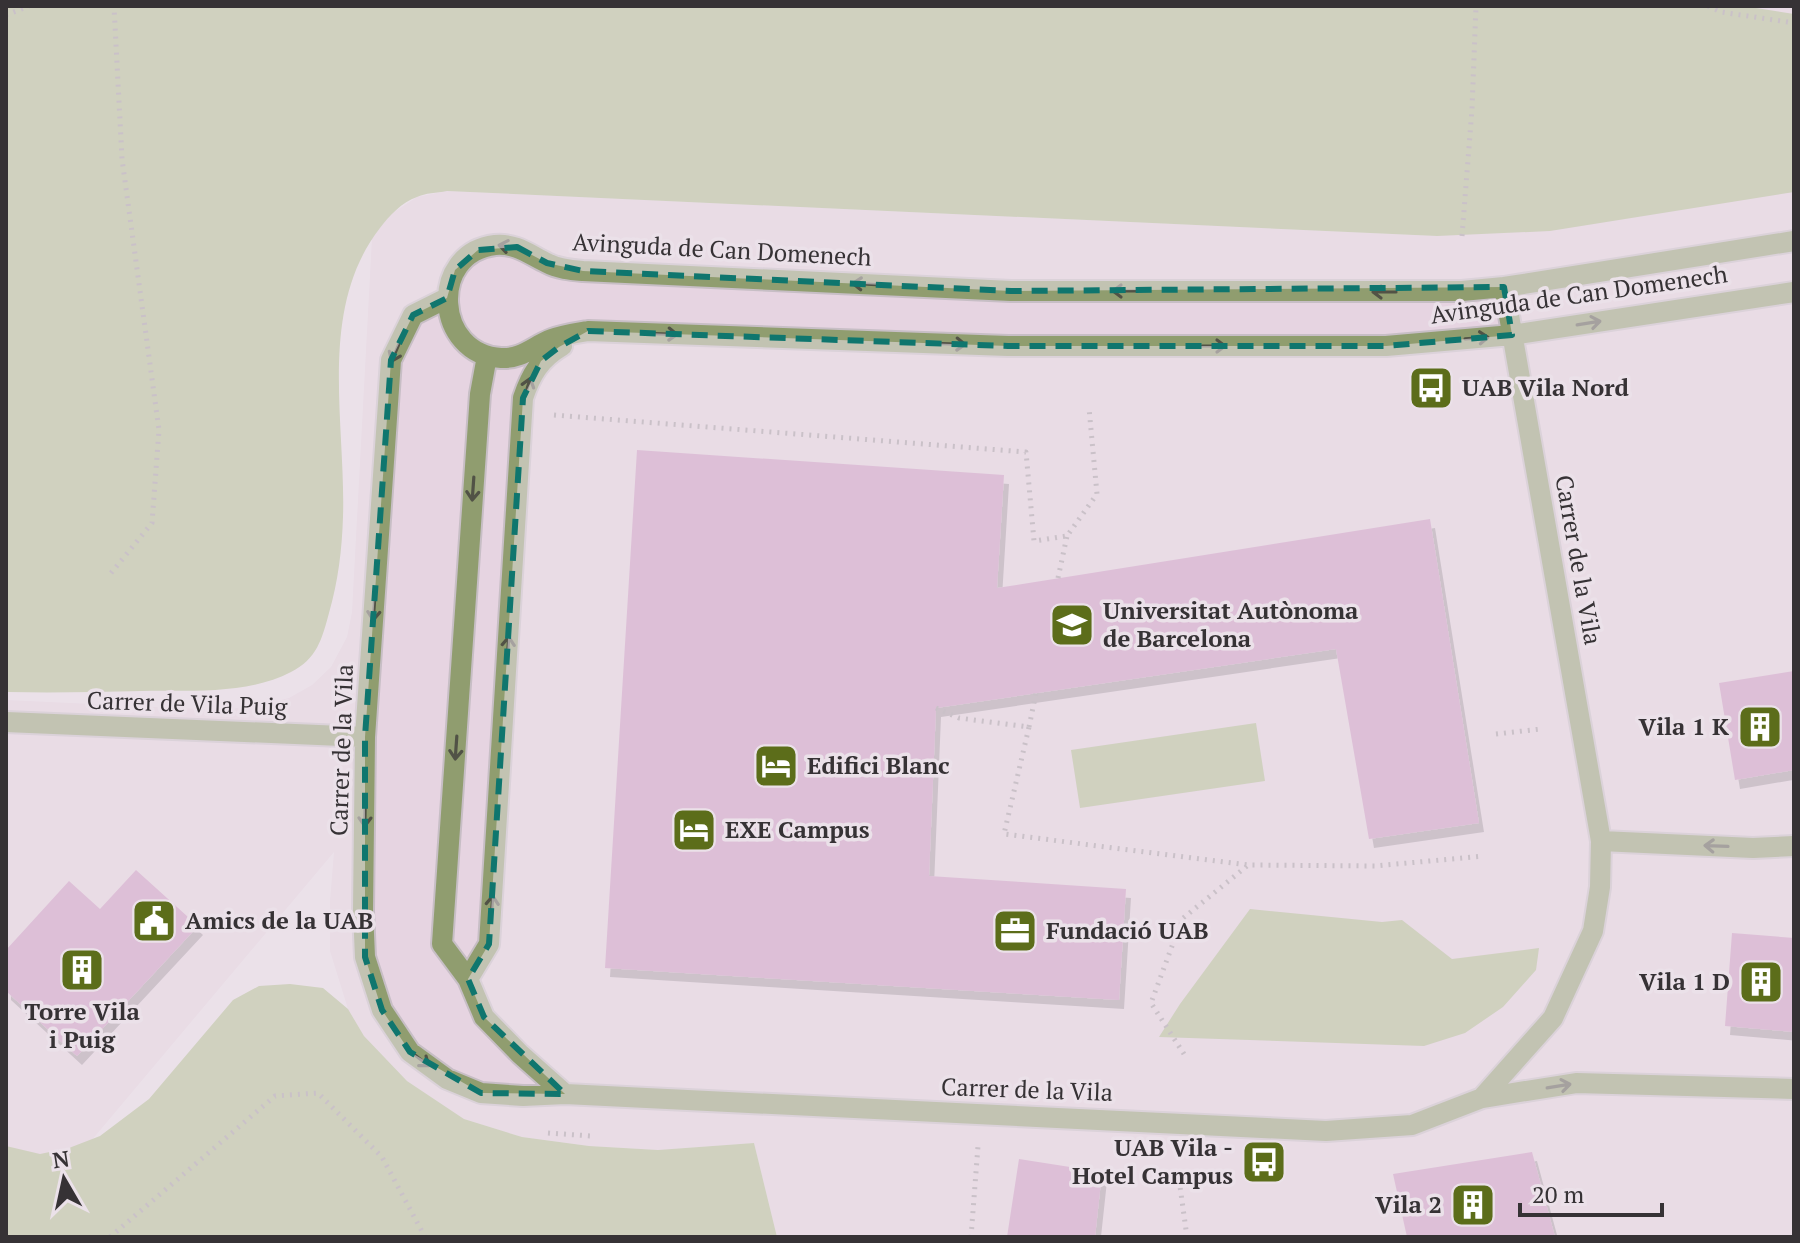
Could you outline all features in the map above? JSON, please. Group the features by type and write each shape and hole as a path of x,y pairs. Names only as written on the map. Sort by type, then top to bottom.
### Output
{"street":[{"name":"Avinguda de Can Domenech","path":"447,298 451,278 462,262 478,250 497,245 517,247 547,263 583,271 995,290 1420,292 1504,287 1794,241"},
{"name":"Carrer de la Vila","path":"1482,1098 1553,1018 1593,931 1600,887 1601,841 1504,287"},
{"name":"Avinguda de Can Domenech","path":"487,356 523,355 554,338 588,331 1008,346 1386,346 1512,335 1794,292"},
{"name":"Carrer de la Vila","path":"447,298 413,315 391,360 365,737 363,911 365,957 382,1010 410,1052 447,1079 481,1093 523,1096 565,1094 1326,1131 1412,1125 1482,1098 1576,1083 1794,1089"},
{"path":"447,298 451,322 457,333 465,343 487,356 479,407 442,944 468,979 484,1017 565,1094"},
{"path":"468,979 489,944 523,398 530,378 541,361 588,331"},
{"name":"Carrer de Vila Puig","path":"6,722 365,737"},
{"path":"1601,841 1753,848 1794,846"}],"path":[{"path":"6,15 29,6"},
{"path":"111,573 152,523 159,430 122,159 114,6"},
{"path":"1462,236 1476,6"},
{"path":"1708,6 1721,12 1794,23"},
{"path":"1058,578 1067,536 1097,494 1089,408"},
{"path":"549,415 1026,452 1034,541 1067,536"},
{"path":"1036,693 1004,834 1248,865 1375,866 1484,856"},
{"path":"936,708 959,718 1029,727"},
{"path":"1496,734 1541,729"},
{"path":"1184,1054 1151,1003 1182,919 1248,865"},
{"path":"110,1237 275,1096 318,1093 382,1157 425,1237"},
{"path":"971,1237 980,1115"},
{"path":"1178,1172 1187,1237"}],"highlighted area":[{"path":"517,247 547,263 583,271 1011,291 1504,287 1512,335 1386,346 1008,346 588,331 559,347 541,361 523,398 489,944 468,979 484,1017 565,1094 481,1093 410,1052 382,1010 365,957 365,737 391,360 413,315 447,298 455,270 478,250"}],"shaded area":[{"name":"Universitat Autònoma de Barcelona","path":"1448,6 1794,6 1794,1237 777,1237 754,1143 658,1150 589,1146 522,1137 464,1119 407,1081 364,1036 348,1009 330,951 334,852 70,1166 6,1146 6,700 223,710 289,698 312,685 331,667 347,637 352,612 372,238 391,214 417,197 447,191 1437,236"}],"green space":[{"path":"6,6 1743,6 1794,14 1794,192 1550,231 1437,236 447,191 424,195 401,206 380,228 360,260 348,294 341,330 339,367 343,481 341,554 321,640 313,654 291,672 256,685 237,688 8,692"},
{"path":"1256,723 1265,781 1080,808 1071,750"},
{"path":"1250,909 1382,922 1402,920 1452,959 1539,948 1536,970 1503,1007 1465,1033 1424,1046 1159,1037"},
{"path":"290,984 323,988 348,1009 364,1036 407,1081 464,1119 522,1137 589,1146 658,1150 754,1143 777,1237 6,1237 6,1146 40,1154 69,1148 100,1136 149,1099 233,1000 259,986"}],"building":[{"name":"Edifici Blanc","path":"637,450 1004,475 997,588 1430,519 1479,823 1369,839 1336,649 936,708 929,876 1126,889 1119,1000 605,968"},
{"name":"Vila 1 K","path":"1794,671 1794,770 1735,780 1719,683"},
{"name":"Torre Vila i Puig","path":"136,870 198,926 77,1056 6,991 6,950 69,881 100,909"},
{"name":"Vila 1 D","path":"1732,933 1794,938 1794,1032 1725,1026"},
{"name":"Vila 2","path":"1532,1152 1555,1237 1407,1237 1393,1174"},
{"path":"1019,1159 1102,1172 1095,1237 1007,1237"}],"place":[{"name":"UAB Vila Nord","path":"1431,388"},
{"name":"Universitat Autònoma de Barcelona","path":"1072,625"},
{"name":"Vila 1 K","path":"1760,727"},
{"name":"Edifici Blanc","path":"776,766"},
{"name":"EXE Campus","path":"694,830"},
{"name":"Amics de la UAB","path":"154,921"},
{"name":"Fundació UAB","path":"1015,931"},
{"name":"Torre Vila i Puig","path":"82,970"},
{"name":"Vila 1 D","path":"1761,982"},
{"name":"UAB Vila - Hotel Campus","path":"1264,1162"},
{"name":"Vila 2","path":"1473,1205"}]}
